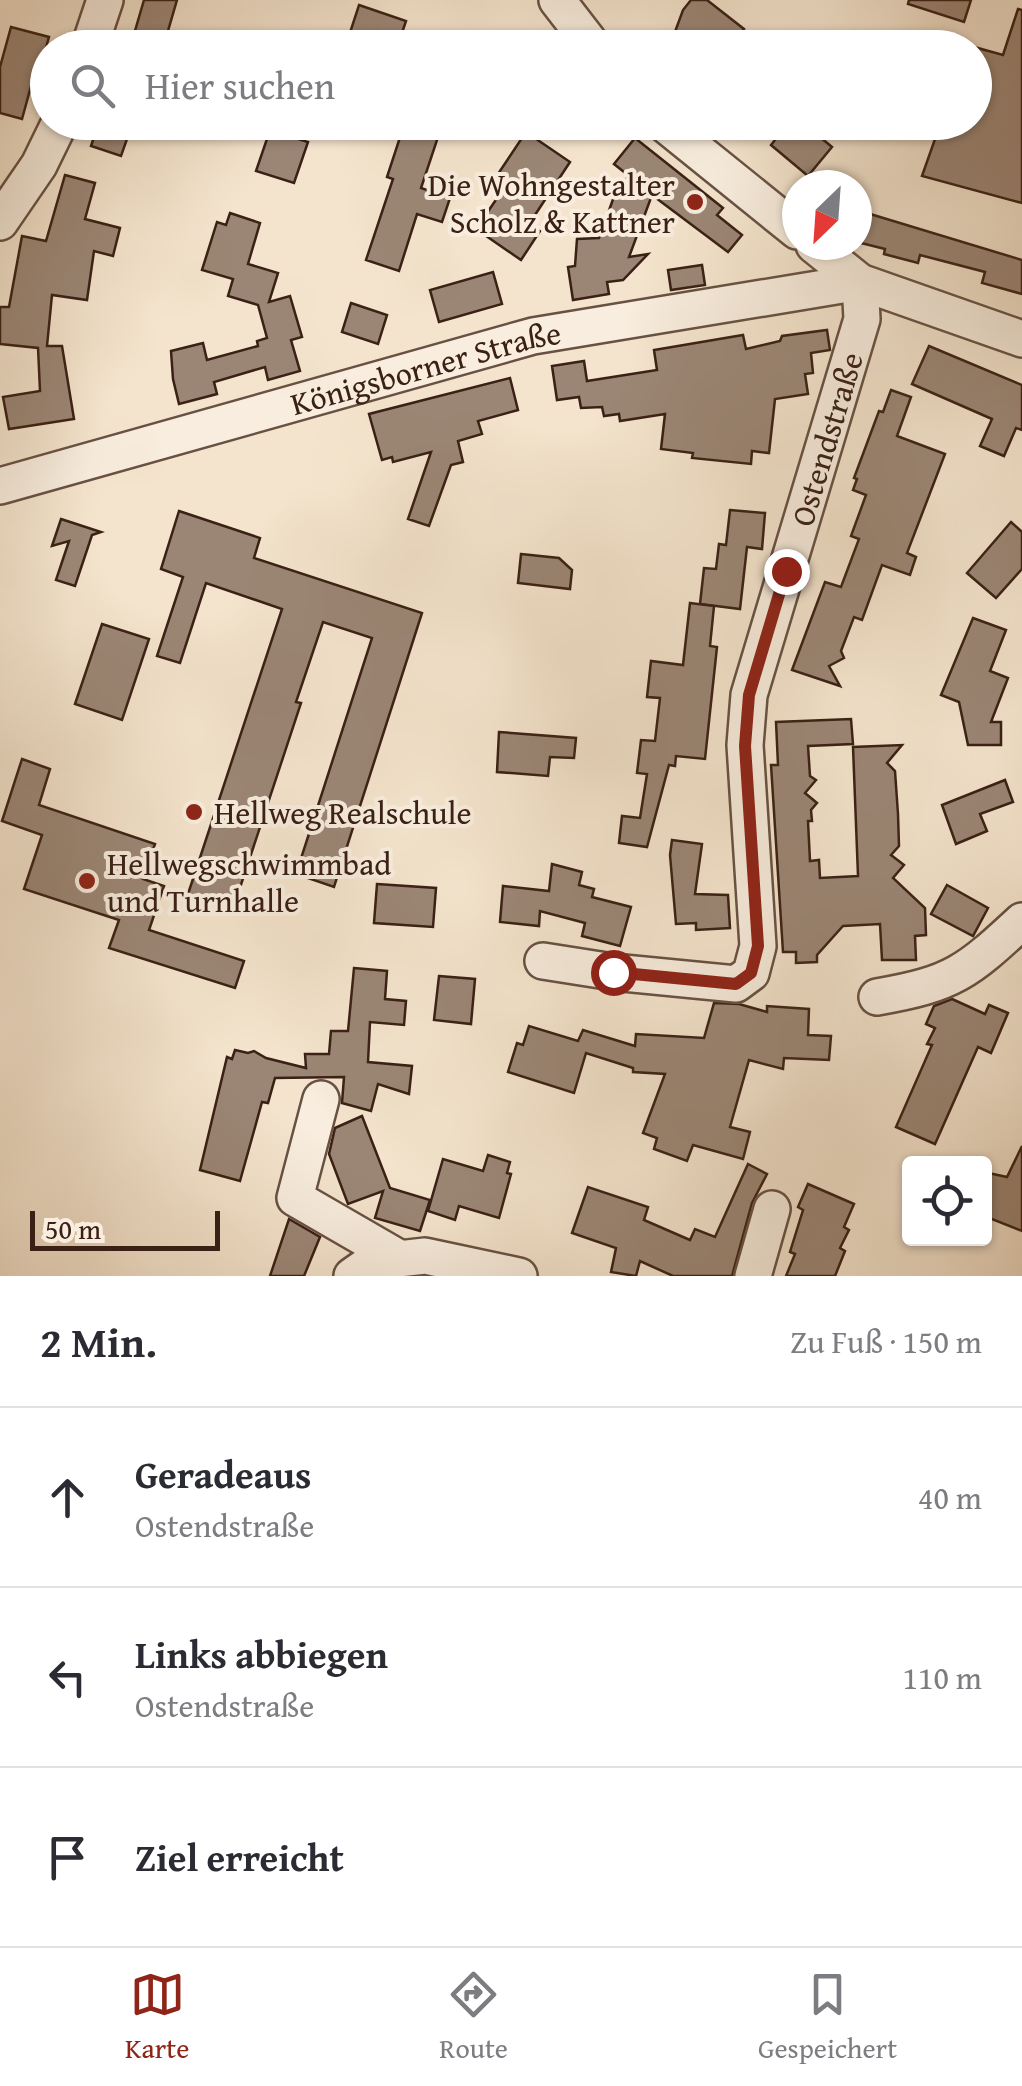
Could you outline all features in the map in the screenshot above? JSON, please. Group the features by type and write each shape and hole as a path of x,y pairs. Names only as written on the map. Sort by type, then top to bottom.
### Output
{"street":[{"path":"95,30 105,0"},
{"path":"557,0 580,30"},
{"path":"0,222 51,140"},
{"path":"684,140 782,219"},
{"path":"833,260 860,282 1022,339"},
{"name":"Königsborner Straße","path":"0,486 533,336 860,282"},
{"name":"Ostendstraße","path":"543,961 736,984 751,973 758,946 745,746 749,695 862,318 860,282"},
{"path":"877,997 940,984 974,966 1022,921"},
{"path":"321,1100 295,1198 397,1257"},
{"path":"752,1276 772,1209"},
{"path":"352,1276 372,1262 425,1256 519,1276"}],"building":[{"path":"144,0 177,0 168,30 135,30"},
{"path":"691,0 707,0 744,29 676,30"},
{"path":"909,0 971,0 964,22 908,4"},
{"path":"359,5 406,21 403,30 351,30"},
{"path":"1018,9 1022,10 1022,203 922,176 935,140 992,140 992,52 1003,55"},
{"path":"11,27 30,32 30,90 22,119 0,113 0,67"},
{"path":"93,140 127,140 121,156 91,146"},
{"path":"267,140 308,142 294,183 256,171"},
{"path":"399,140 437,140 421,188 450,198 442,222 417,214 399,271 366,260 393,179 387,177"},
{"path":"521,140 538,140 570,162 529,224 540,231 521,260 476,229 502,191 490,186"},
{"path":"638,140 723,208 717,215 742,235 728,252 652,195 629,257 648,254 623,280 607,282 609,294 573,300 568,267 575,266 577,239 599,238 616,191 629,176 614,164"},
{"path":"775,140 824,140 832,147 813,170 801,170 771,145"},
{"path":"65,175 95,183 85,219 120,228 113,256 94,251 87,300 52,295 47,346 62,346 74,419 9,429 3,397 40,391 38,348 0,344 0,307 9,307 22,236 46,241"},
{"path":"230,213 260,223 248,264 278,273 269,302 290,296 302,337 291,340 300,371 268,380 265,367 214,382 217,394 179,404 171,351 203,343 207,360 258,346 257,341 267,338 258,305 228,296 233,279 202,270 217,222 226,225"},
{"path":"872,215 1022,260 1022,294 982,283 985,272 920,255 918,263 884,254 885,249 872,246"},
{"path":"702,265 705,285 671,290 668,270"},
{"path":"493,272 502,304 439,322 430,290"},
{"path":"351,303 387,315 378,344 342,332"},
{"path":"827,330 830,350 811,353 813,373 805,374 808,394 775,399 769,453 752,451 751,464 692,458 693,453 661,449 665,414 620,421 619,414 604,416 602,407 581,408 579,397 557,400 552,366 584,361 587,381 657,370 654,350 743,335 746,349 780,341 782,336"},
{"path":"929,346 1022,385 1022,430 1016,428 1004,456 980,446 992,419 912,384"},
{"path":"510,378 518,410 478,421 482,434 458,441 463,462 451,465 429,526 408,519 431,452 393,462 392,457 382,460 369,414"},
{"path":"891,390 911,397 897,436 945,454 907,553 916,557 910,575 882,565 862,620 854,617 841,651 844,658 829,666 840,686 792,670 825,582 841,587 859,539 851,536 866,495 853,490 857,479 854,478"},
{"path":"730,510 765,513 762,549 747,547 740,609 700,604 704,568 716,569 719,544 726,545"},
{"path":"179,511 260,538 254,558 422,613 334,887 296,874 372,638 323,622 296,702 301,703 233,909 188,894 282,609 206,583 180,663 157,656 183,577 161,569"},
{"path":"61,519 101,532 92,535 75,586 56,580 69,541 52,546"},
{"path":"1011,522 1022,532 1022,569 996,598 967,573"},
{"path":"521,554 559,558 572,570 570,589 518,583"},
{"path":"690,603 714,606 710,646 717,647 705,759 676,756 675,766 669,765 647,847 619,843 622,816 640,818 647,774 637,773 641,740 655,741 660,698 647,697 651,661 683,665"},
{"path":"973,618 1006,630 990,671 1008,678 991,722 1001,722 1001,745 968,745 959,702 941,695"},
{"path":"102,624 149,639 122,720 75,704"},
{"path":"851,719 853,744 808,746 810,776 816,780 805,793 817,803 811,810 812,821 808,821 810,861 819,860 820,878 858,876 853,747 902,745 887,763 895,771 898,814 899,846 891,855 904,865 893,878 925,908 926,935 915,936 916,960 882,960 880,924 843,926 817,955 817,962 796,963 796,952 783,952 771,765 778,765 776,722"},
{"path":"499,732 576,738 574,758 550,757 548,776 497,772"},
{"name":"Hellwegschwimmbad und Turnhalle","path":"22,759 50,769 39,805 155,844 143,879 164,886 149,930 244,961 235,988 109,948 119,920 24,889 42,835 2,821"},
{"path":"1005,780 1013,802 980,814 987,831 956,844 942,805"},
{"path":"672,840 702,844 695,894 728,895 730,928 696,930 696,923 676,924"},
{"path":"552,864 582,872 579,885 594,889 592,897 631,907 620,946 582,936 585,923 540,911 539,926 500,922 503,886 549,891"},
{"path":"377,884 436,888 433,927 374,923"},
{"path":"947,885 988,908 973,936 931,914"},
{"path":"354,968 387,971 385,999 406,1001 404,1025 370,1022 368,1062 412,1066 409,1094 378,1084 371,1111 342,1103 344,1077 275,1078 268,1103 262,1102 240,1181 200,1170 227,1057 232,1059 235,1050 254,1051 306,1068 305,1054 329,1054 331,1031 348,1031"},
{"path":"439,976 475,979 471,1024 434,1020"},
{"path":"952,999 985,1014 989,1005 1008,1013 991,1053 978,1047 935,1144 896,1127 932,1045 927,1044 935,1028 926,1024 934,1006"},
{"path":"714,1003 739,1004 767,1012 767,1006 809,1009 808,1035 831,1036 829,1060 784,1058 783,1069 749,1060 730,1127 750,1132 743,1159 693,1145 687,1161 654,1149 657,1138 643,1133 665,1074 633,1072 633,1068 586,1053 574,1093 508,1072 517,1043 523,1045 529,1026 578,1041 583,1030 635,1046 636,1034 704,1038"},
{"path":"362,1116 390,1188 430,1200 420,1231 375,1218 383,1191 348,1204 329,1154 335,1128"},
{"path":"1022,1146 1022,1231 992,1219 992,1174 1007,1177"},
{"path":"488,1155 510,1162 507,1173 511,1174 499,1218 459,1206 455,1220 428,1211 443,1159 483,1171"},
{"path":"748,1164 767,1174 752,1203 732,1276 673,1276 640,1261 636,1276 611,1272 616,1248 572,1233 588,1187 648,1207 644,1220 690,1240 695,1229 715,1237"},
{"path":"808,1184 854,1204 844,1227 849,1230 840,1248 845,1251 835,1276 786,1276 795,1254 790,1252 803,1210 798,1207"},
{"path":"289,1219 320,1237 304,1276 270,1276"}],"place":[{"name":"Die Wohngestalter Scholz & Kattner","path":"695,202"},
{"name":"Hellweg Realschule","path":"194,812"},
{"name":"Hellwegschwimmbad und Turnhalle","path":"87,881"}],"route":[{"path":"613,972 736,984 751,973 758,946 745,746 749,695 786,571"}]}
